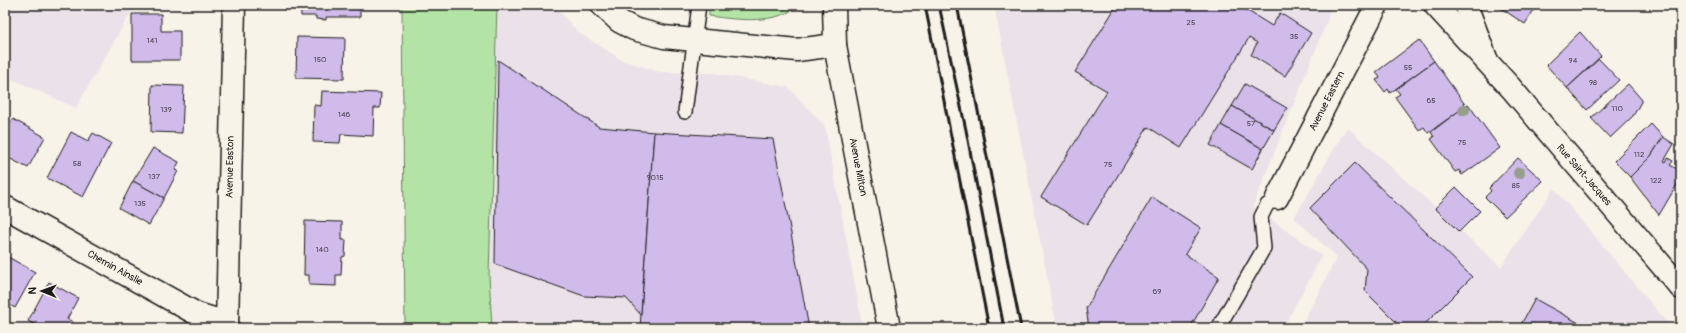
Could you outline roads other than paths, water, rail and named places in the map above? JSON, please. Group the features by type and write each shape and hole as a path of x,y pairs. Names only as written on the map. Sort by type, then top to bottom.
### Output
{"street":[{"name":"Avenue Easton","path":"227,324 234,5"},
{"path":"602,5 620,21 634,29 664,37 797,50 835,45"},
{"name":"Avenue Milton","path":"834,5 835,45 889,328"},
{"name":"Avenue Eastern","path":"1277,198 1377,5"},
{"name":"Rue Saint-Jacques","path":"1435,5 1487,61 1681,288"},
{"name":"Rue Saint-Jacques","path":"1466,5 1487,61"},
{"name":"Chemin Ainslie","path":"5,207 197,314 227,324"}],"lane":[{"path":"685,112 699,5"},
{"path":"1218,328 1264,248 1261,217 1267,204 1277,198"}],"railway":[{"path":"925,5 989,328"},
{"path":"939,5 966,130 1004,328"},
{"path":"957,5 1021,328"}]}
